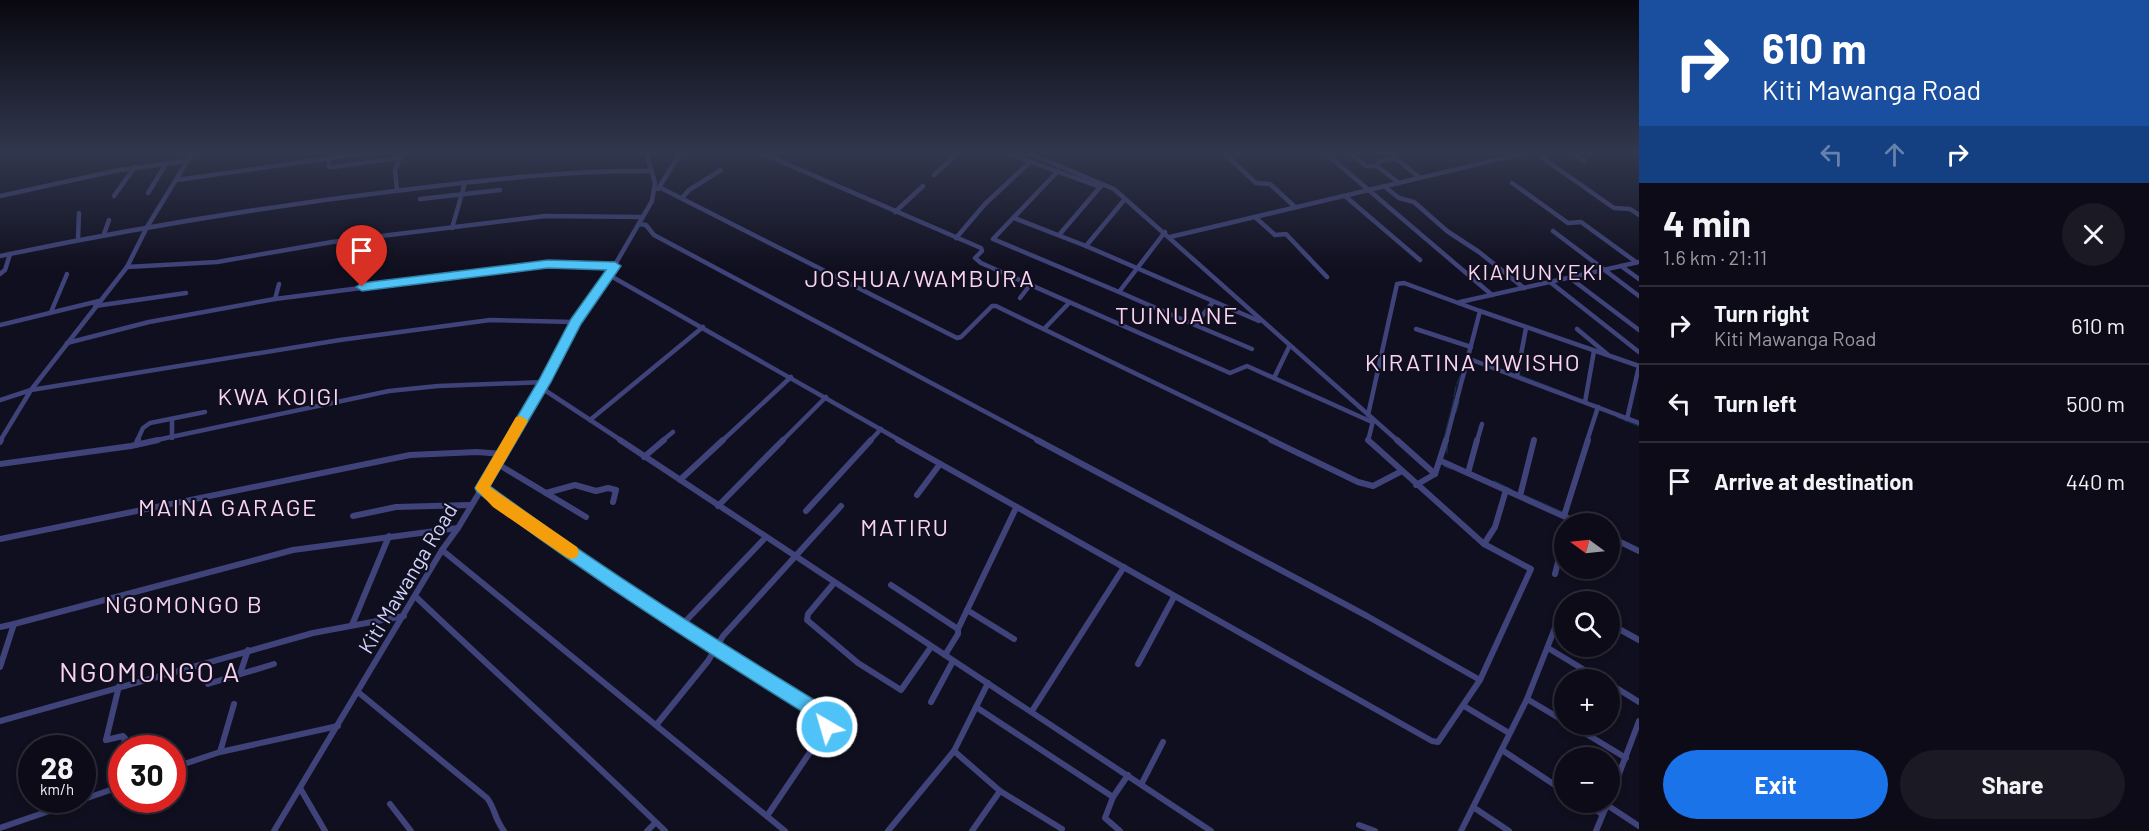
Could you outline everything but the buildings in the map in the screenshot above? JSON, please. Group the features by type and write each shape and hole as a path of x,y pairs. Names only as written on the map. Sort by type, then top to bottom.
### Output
{"street":[{"path":"0,196 24,191"},
{"path":"114,196 118,191"},
{"path":"0,442 31,390 127,267 147,227 170,191"},
{"path":"0,256 104,234 392,191"},
{"path":"420,199 490,191"},
{"path":"667,191 957,338 961,337 994,306 1358,482 1373,486 1402,471"},
{"path":"682,198 688,191"},
{"path":"847,191 981,248 982,251 975,258 981,263 1230,373 1247,366 1369,419"},
{"path":"895,212 917,191"},
{"path":"956,238 999,191"},
{"path":"1039,191 993,240 1252,349"},
{"path":"1059,235 1097,191"},
{"path":"1111,191 1125,199 1170,237 1369,419 1435,474"},
{"path":"1277,191 1295,207"},
{"path":"1170,237 1368,191"},
{"path":"1372,191 1492,295"},
{"path":"1390,191 1399,198 1414,202 1447,231 1479,252 1524,288"},
{"path":"1523,191 1568,223 1581,222 1637,262"},
{"path":"1589,191 1614,208 1630,209 1639,215"},
{"path":"452,228 462,193"},
{"name":"Kiti Mawanga Road","path":"274,831 416,597 442,550 503,454 575,322 615,266 655,193"},
{"path":"1345,196 1420,260"},
{"path":"1086,246 1125,199"},
{"path":"78,239 79,213"},
{"path":"127,267 218,262 332,242 545,216 643,217"},
{"path":"1255,217 1275,235 1286,234 1327,277"},
{"path":"1014,218 1086,246 1263,323"},
{"path":"104,234 109,220"},
{"path":"639,224 646,225 654,235 1367,616 1480,680"},
{"path":"1553,231 1639,296"},
{"path":"1119,292 1164,232"},
{"path":"0,273 5,270 10,254"},
{"path":"1459,303 1637,262"},
{"path":"67,343 148,321 275,299 548,264 615,266"},
{"path":"1621,266 1639,279"},
{"path":"51,312 66,274"},
{"path":"609,275 1174,597 1436,742 1440,740 1480,680 1531,571 1525,565 1484,544 1368,441 1369,419 1397,284 1404,283 1526,328 1639,366 1627,418"},
{"path":"1570,278 1639,330"},
{"path":"1550,282 1639,352"},
{"path":"275,299 279,284"},
{"path":"1020,298 1030,285"},
{"path":"0,325 97,303 186,293"},
{"path":"1195,325 1213,302"},
{"path":"1044,329 1070,303"},
{"path":"1416,485 1435,474 1441,461 1480,311"},
{"path":"0,400 31,390 340,340 490,320 575,322"},
{"path":"590,420 703,327"},
{"path":"1517,376 1526,328"},
{"path":"1416,329 1471,348"},
{"path":"1576,329 1611,357"},
{"path":"1274,378 1289,347"},
{"path":"1585,402 1594,351"},
{"path":"1467,358 1639,423"},
{"path":"680,480 791,377"},
{"path":"0,464 136,445 307,406 389,391 438,386 542,385 644,457 1142,783 1211,831"},
{"path":"718,506 826,397"},
{"path":"1569,513 1598,408"},
{"path":"136,445 145,426 155,421 172,420 205,412"},
{"path":"172,420 172,438"},
{"path":"1468,473 1482,424"},
{"path":"806,511 881,429"},
{"path":"644,457 673,432"},
{"path":"1520,496 1534,440"},
{"path":"0,539 410,455 477,452 503,454"},
{"path":"1441,461 1555,513"},
{"path":"496,463 586,517"},
{"path":"917,495 940,464"},
{"path":"546,493 575,485 596,491 608,488 616,490 613,502"},
{"path":"482,488 526,522 681,627 793,695 827,719 827,727 767,816"},
{"path":"1484,544 1495,527 1506,490"},
{"path":"353,516 396,507 470,505"},
{"path":"657,724 716,649 723,636 841,506"},
{"path":"945,655 958,634 958,629 1016,507"},
{"path":"0,627 293,550 458,528"},
{"path":"352,625 389,536"},
{"path":"681,627 766,537"},
{"path":"1620,542 1639,551"},
{"path":"442,550 785,831"},
{"path":"1032,711 1124,567"},
{"path":"834,583 808,614 807,620 858,663 901,690 931,647"},
{"path":"891,585 958,629"},
{"path":"416,597 525,701 575,743 665,831"},
{"path":"1138,664 1174,597"},
{"path":"967,610 1014,639"},
{"path":"0,721 248,650 352,625 404,616"},
{"path":"0,667 14,624"},
{"path":"1620,630 1639,640"},
{"path":"1461,831 1527,699 1554,632"},
{"path":"1548,648 1583,669"},
{"path":"240,674 248,650"},
{"path":"931,702 953,661"},
{"path":"207,684 274,664"},
{"path":"888,831 954,751 988,683"},
{"path":"108,740 106,740 119,686"},
{"path":"1620,690 1639,702"},
{"path":"358,692 487,798 491,803 495,820 504,831"},
{"path":"1527,699 1554,715"},
{"path":"220,752 234,704"},
{"path":"1464,706 1509,733"},
{"path":"976,707 1113,797"},
{"path":"1620,773 1636,737 1639,721"},
{"path":"186,763 220,752 338,726"},
{"path":"1588,735 1626,758"},
{"path":"1142,783 1163,742"},
{"path":"1502,750 1554,784"},
{"path":"954,751 1000,791 1062,829"},
{"path":"1120,831 1106,818 1113,797 1128,775"},
{"path":"300,789 325,831"},
{"path":"0,828 108,791"},
{"path":"972,831 1000,791"},
{"path":"390,804 411,831"},
{"path":"1473,807 1509,831"},
{"path":"1620,811 1639,826"},
{"path":"1596,831 1602,814"},
{"path":"647,831 655,823"},
{"path":"1359,825 1375,831"}],"waterway":[{"path":"1461,372 1466,355"},
{"path":"1464,379 1469,363"},
{"path":"1519,375 1565,393"},
{"path":"1457,384 1460,376"},
{"path":"1454,397 1456,386"},
{"path":"1444,439 1454,399"},
{"path":"1456,412 1459,401"},
{"path":"1617,417 1639,426"},
{"path":"1447,446 1447,453"},
{"path":"1444,466 1451,469"},
{"path":"1494,481 1512,490"},
{"path":"1524,495 1562,512"}],"slow traffic":[{"path":"521,421 482,488 498,502 571,552"}],"district":[{"name":"KIAMUNYEKI","path":"1536,271"},
{"name":"JOSHUA/WAMBURA","path":"920,277"},
{"name":"TUINUANE","path":"1177,314"},
{"name":"KIRATINA MWISHO","path":"1473,361"},
{"name":"KWA KOIGI","path":"279,395"},
{"name":"MAINA GARAGE","path":"228,506"},
{"name":"MATIRU","path":"905,526"},
{"name":"NGOMONGO B","path":"184,603"},
{"name":"NGOMONGO A","path":"150,671"}],"route":[{"path":"362,287 548,264 615,266 575,322 544,382 482,488 498,502 681,627 825,716 828,722 827,727"}]}
